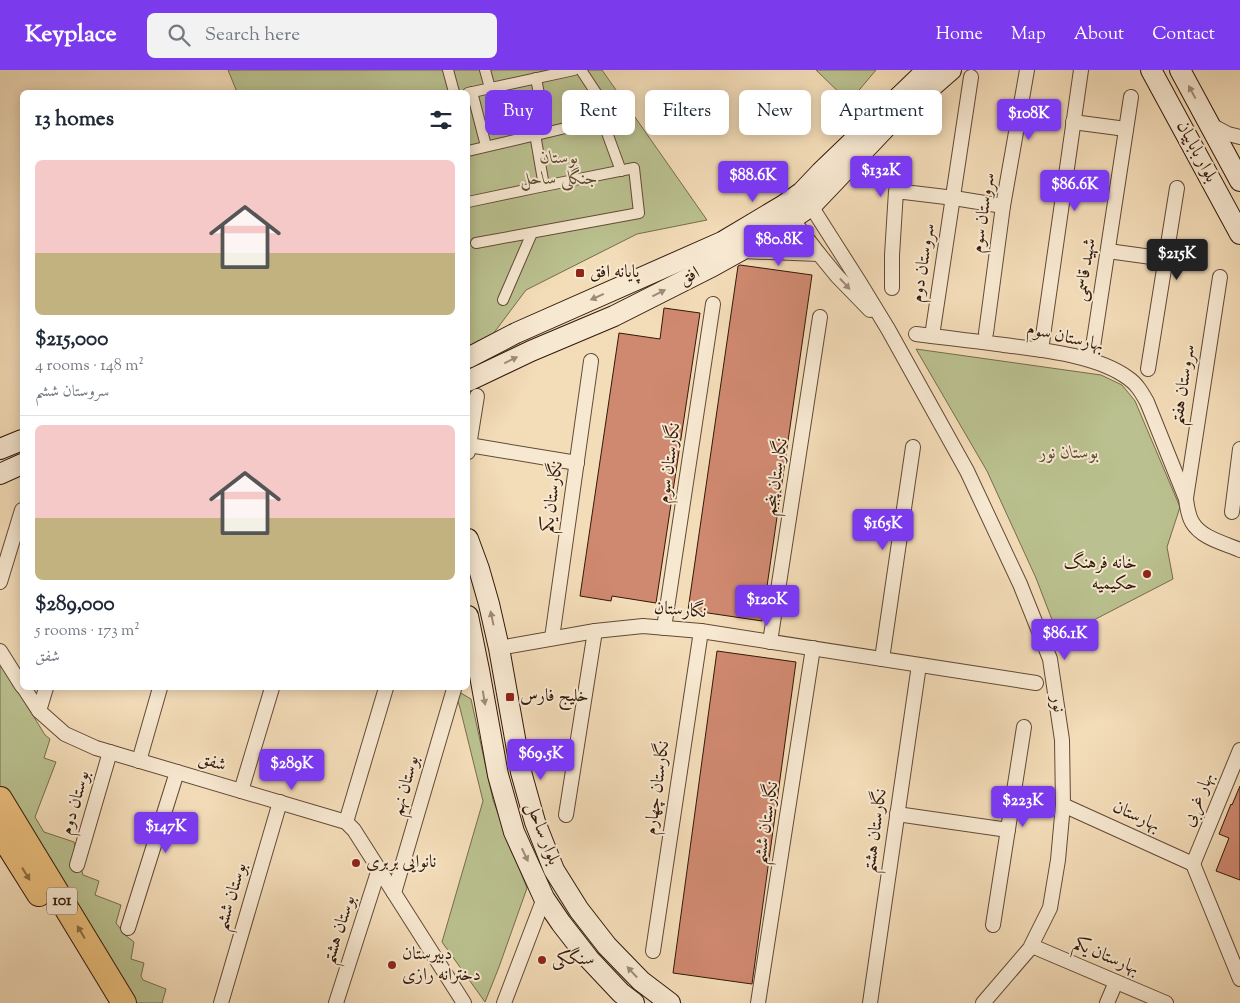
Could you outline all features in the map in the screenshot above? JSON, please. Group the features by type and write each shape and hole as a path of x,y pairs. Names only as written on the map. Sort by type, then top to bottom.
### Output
{"highway":[{"name":"101","path":"0,800 124,1003"},
{"name":"101","path":"0,832 106,1003"}],"main road":[{"name":"افق","path":"807,199 828,165 927,70"},
{"name":"افق","path":"472,388 531,351 614,316 740,251 807,199 951,70"},
{"name":"بلوار باباییان","path":"1151,70 1240,234"},
{"name":"بلوار باباییان","path":"1180,70 1240,181"},
{"name":"افق","path":"470,357 516,333 788,212"},
{"path":"0,449 20,441"},
{"path":"0,474 20,465"},
{"name":"بلوار ساحل","path":"470,544 479,569 499,648 520,772 534,822 554,870 579,910 607,946 641,981 670,1003"},
{"name":"بلوار ساحل","path":"470,626 498,775 514,832 544,898 561,923 589,959 621,993 634,1003"},
{"path":"544,898 554,870"}],"street":[{"path":"448,70 453,90"},
{"path":"485,70 490,88"},
{"path":"486,146 470,93 574,70"},
{"path":"581,70 594,90"},
{"name":"سروستان سوم","path":"986,333 1003,206 1027,70"},
{"path":"1041,350 1081,70"},
{"name":"سروستان دوم","path":"932,336 971,76"},
{"path":"536,78 538,90"},
{"name":"شهید قاسمی","path":"1091,360 1130,97"},
{"path":"1073,122 1126,130"},
{"path":"1209,124 1228,134 1240,137"},
{"path":"470,150 531,135"},
{"path":"535,135 544,186"},
{"path":"608,135 621,171"},
{"path":"470,202 634,168 639,213 476,243"},
{"path":"1148,370 1177,188"},
{"path":"892,288 896,191 1003,206"},
{"path":"807,199 888,329"},
{"path":"788,212 837,276 888,329"},
{"path":"503,300 532,232"},
{"path":"740,251 819,254"},
{"path":"1108,251 1166,259"},
{"name":"سروستان هفتم","path":"1186,499 1220,277"},
{"name":"نگارستان سوم","path":"664,628 712,304"},
{"name":"نگارستان پنجم","path":"770,642 820,317"},
{"name":"نور","path":"888,329 967,471 1020,584 1050,660 1062,740 1063,804 1058,860 1050,908 1032,946 983,1003"},
{"name":"بهارستان سوم","path":"916,334 1041,350 1091,360 1129,378 1147,402 1186,499"},
{"name":"نگارستان یکم","path":"552,638 591,360"},
{"path":"470,418 472,388"},
{"path":"882,659 913,446"},
{"path":"470,449 577,463"},
{"path":"1232,512 1240,449"},
{"path":"1186,499 1192,524 1212,538 1240,550"},
{"path":"0,582 20,517"},
{"name":"نگارستان","path":"499,648 595,631 643,626 701,631 1036,683"},
{"path":"566,815 595,631"},
{"name":"نگارستان چهارم","path":"653,951 701,631"},
{"name":"نگارستان ششم","path":"758,1003 813,648"},
{"name":"شفق","path":"0,651 20,681"},
{"name":"نگارستان هشتم","path":"870,1003 919,665"},
{"name":"شفق","path":"26,690 39,711 65,734 96,748 346,822"},
{"path":"39,711 45,690"},
{"path":"139,761 159,690"},
{"path":"241,791 271,690"},
{"path":"385,690 346,822 354,830 464,1003"},
{"name":"بوستان نهم","path":"394,893 454,690"},
{"path":"993,924 1024,727"},
{"name":"بوستان دوم","path":"77,865 110,752"},
{"name":"بهار غربی","path":"1194,864 1239,756"},
{"path":"128,928 177,772"},
{"name":"بوستان ششم","path":"220,1003 280,802"},
{"name":"بهارستان","path":"1063,804 1194,864"},
{"path":"897,814 1008,830"},
{"path":"1194,864 1240,979"},
{"name":"بوستان هشتم","path":"336,1003 379,869"},
{"path":"504,1003 544,898"},
{"name":"بهارستان یکم","path":"1032,946 1166,1003"},
{"path":"1107,1003 1116,982"}],"green space":[{"name":"بوستان جنگلی ساحل","path":"228,70 602,70 616,90 562,90 562,135 635,135 635,117 645,131 645,135 648,135 707,220 637,234 526,290 484,346 470,353 470,90 236,90"},
{"path":"816,70 876,70 859,90 837,90"},
{"name":"بوستان نور","path":"916,349 1101,375 1122,385 1135,401 1180,507 1167,547 1173,579 1059,638 1036,578 987,471"},
{"path":"0,662 45,735 50,739 44,758 56,762 35,817 44,832 74,842 83,875 99,881 95,895 121,905 116,923 125,935 134,942 131,959 144,963 141,976 143,980 166,989 162,1003 132,1003 0,790"},
{"path":"454,690 471,699 493,800 527,888 485,1002 442,942 483,801"}],"building":[{"path":"738,266 812,275 762,621 688,610"},
{"path":"664,308 700,313 656,603 612,596 611,601 580,596 619,333 660,339"},
{"path":"717,651 796,662 752,984 673,973"},
{"path":"1240,786 1240,880 1216,871 1229,838 1219,834"}],"place":[{"name":"پایانه افق","path":"580,273"},
{"name":"خانه فرهنگ حکیمیه","path":"1147,574"},
{"name":"خلیج فارس","path":"510,697"},
{"name":"نانوایی بربری","path":"356,863"},
{"name":"سنگکی","path":"542,960"},
{"name":"دبیرستان دخترانه رازی","path":"392,965"}]}
